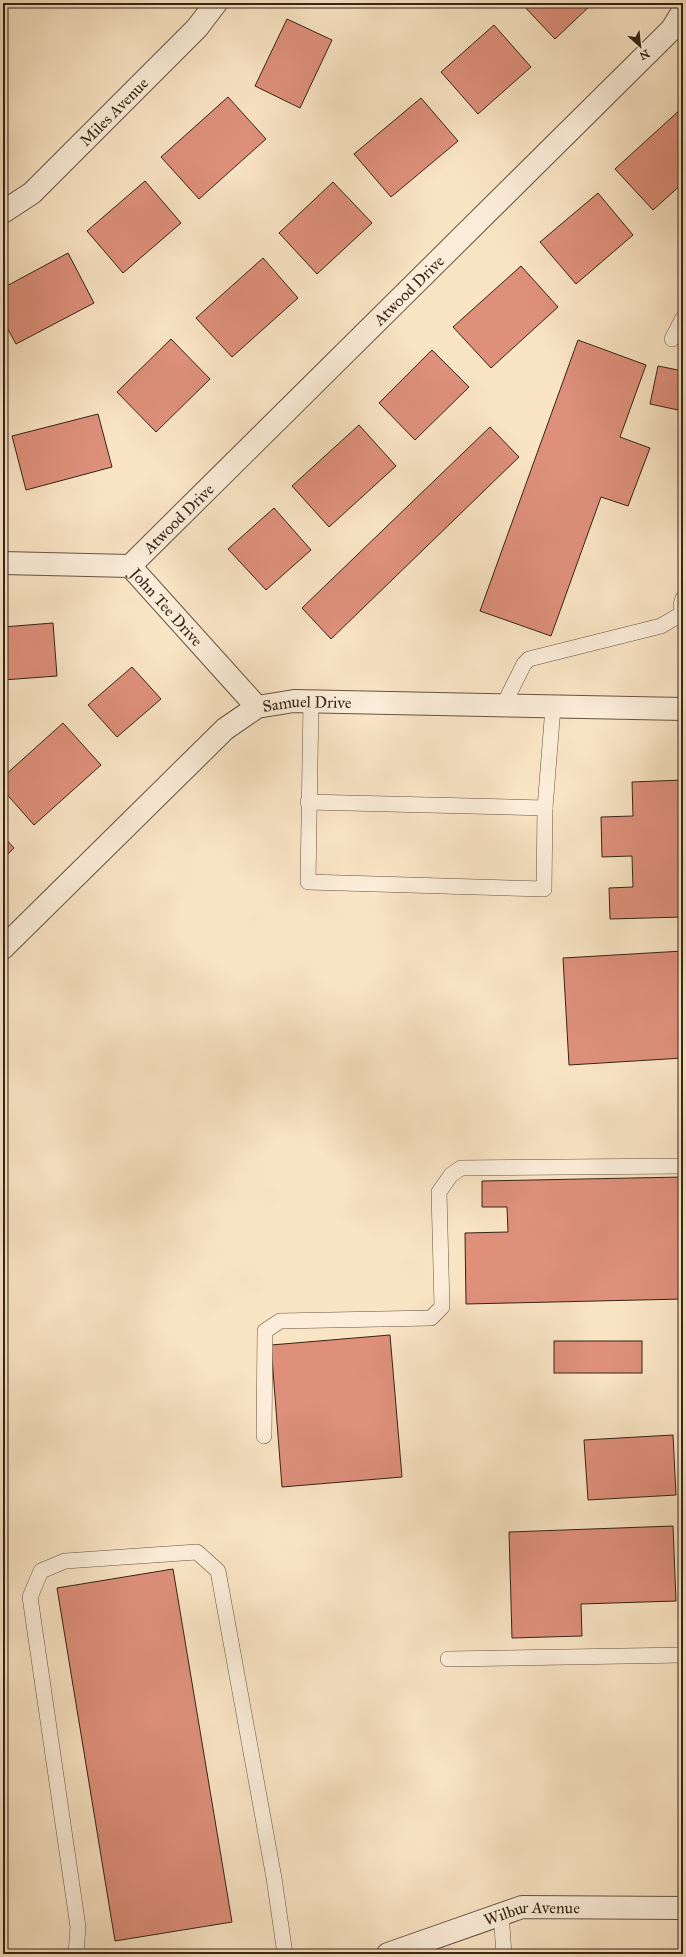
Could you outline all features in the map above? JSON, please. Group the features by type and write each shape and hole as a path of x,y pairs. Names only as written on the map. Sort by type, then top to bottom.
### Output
{"street":[{"name":"Miles Avenue","path":"3,212 32,193 197,28 216,3"},
{"name":"Atwood Drive","path":"130,566 672,29 683,11"},
{"name":"John Tee Drive","path":"3,563 130,566 257,707"},
{"name":"Samuel Drive","path":"3,948 225,730 257,707 294,701 683,709"},
{"name":"Wilbur Avenue","path":"388,1954 522,1906 683,1908"}],"lane":[{"path":"672,339 683,318"},
{"path":"683,598 683,607"},
{"path":"503,706 524,664 529,659 661,626 683,613"},
{"path":"311,702 308,802 308,882 544,890 546,808 553,707"},
{"path":"308,802 546,808"},
{"path":"264,1436 265,1331 280,1321 431,1318 442,1307 439,1192 451,1175 461,1168 683,1166"},
{"path":"76,1954 78,1927 30,1597 41,1571 65,1561 197,1552 218,1572 274,1878 285,1954"},
{"path":"448,1659 683,1655"},
{"path":"501,1913 504,1954"}],"building":[{"path":"521,3 593,3 555,39"},
{"path":"287,19 332,40 300,108 255,86"},
{"path":"494,25 531,67 478,114 441,72"},
{"path":"228,97 266,139 199,199 161,157"},
{"path":"421,98 458,141 391,197 354,154"},
{"path":"682,108 683,183 653,210 615,169"},
{"path":"145,181 181,223 123,273 87,231"},
{"path":"333,182 372,223 317,274 279,233"},
{"path":"598,193 633,235 576,284 540,242"},
{"path":"68,253 94,303 16,344 3,320 3,288"},
{"path":"263,258 298,298 232,357 196,318"},
{"path":"521,266 558,307 491,368 453,327"},
{"path":"171,339 210,379 156,432 117,392"},
{"path":"578,340 646,365 620,437 650,448 628,506 601,497 551,636 480,611"},
{"path":"432,350 469,387 415,440 379,403"},
{"path":"658,366 683,371 683,411 650,404"},
{"path":"98,414 112,467 26,490 12,436"},
{"path":"359,425 396,466 329,527 292,486"},
{"path":"490,427 519,457 331,639 302,608"},
{"path":"274,508 311,550 266,590 228,549"},
{"path":"53,623 57,676 3,680 3,627"},
{"path":"132,667 161,699 117,737 88,705"},
{"path":"63,723 101,765 34,825 3,790 3,777"},
{"path":"683,780 683,917 610,919 609,888 633,887 632,856 602,857 601,817 633,816 632,782"},
{"path":"3,836 14,848 3,859"},
{"path":"683,951 683,1058 569,1065 563,958"},
{"path":"683,1177 683,1299 466,1304 465,1233 508,1232 507,1207 482,1207 482,1181"},
{"path":"390,1335 402,1477 282,1487 271,1345"},
{"path":"554,1341 642,1341 642,1373 554,1373"},
{"path":"673,1435 676,1495 588,1500 584,1440"},
{"path":"673,1526 676,1601 581,1604 582,1636 512,1638 509,1532"},
{"path":"173,1569 232,1922 115,1941 57,1588"}]}
